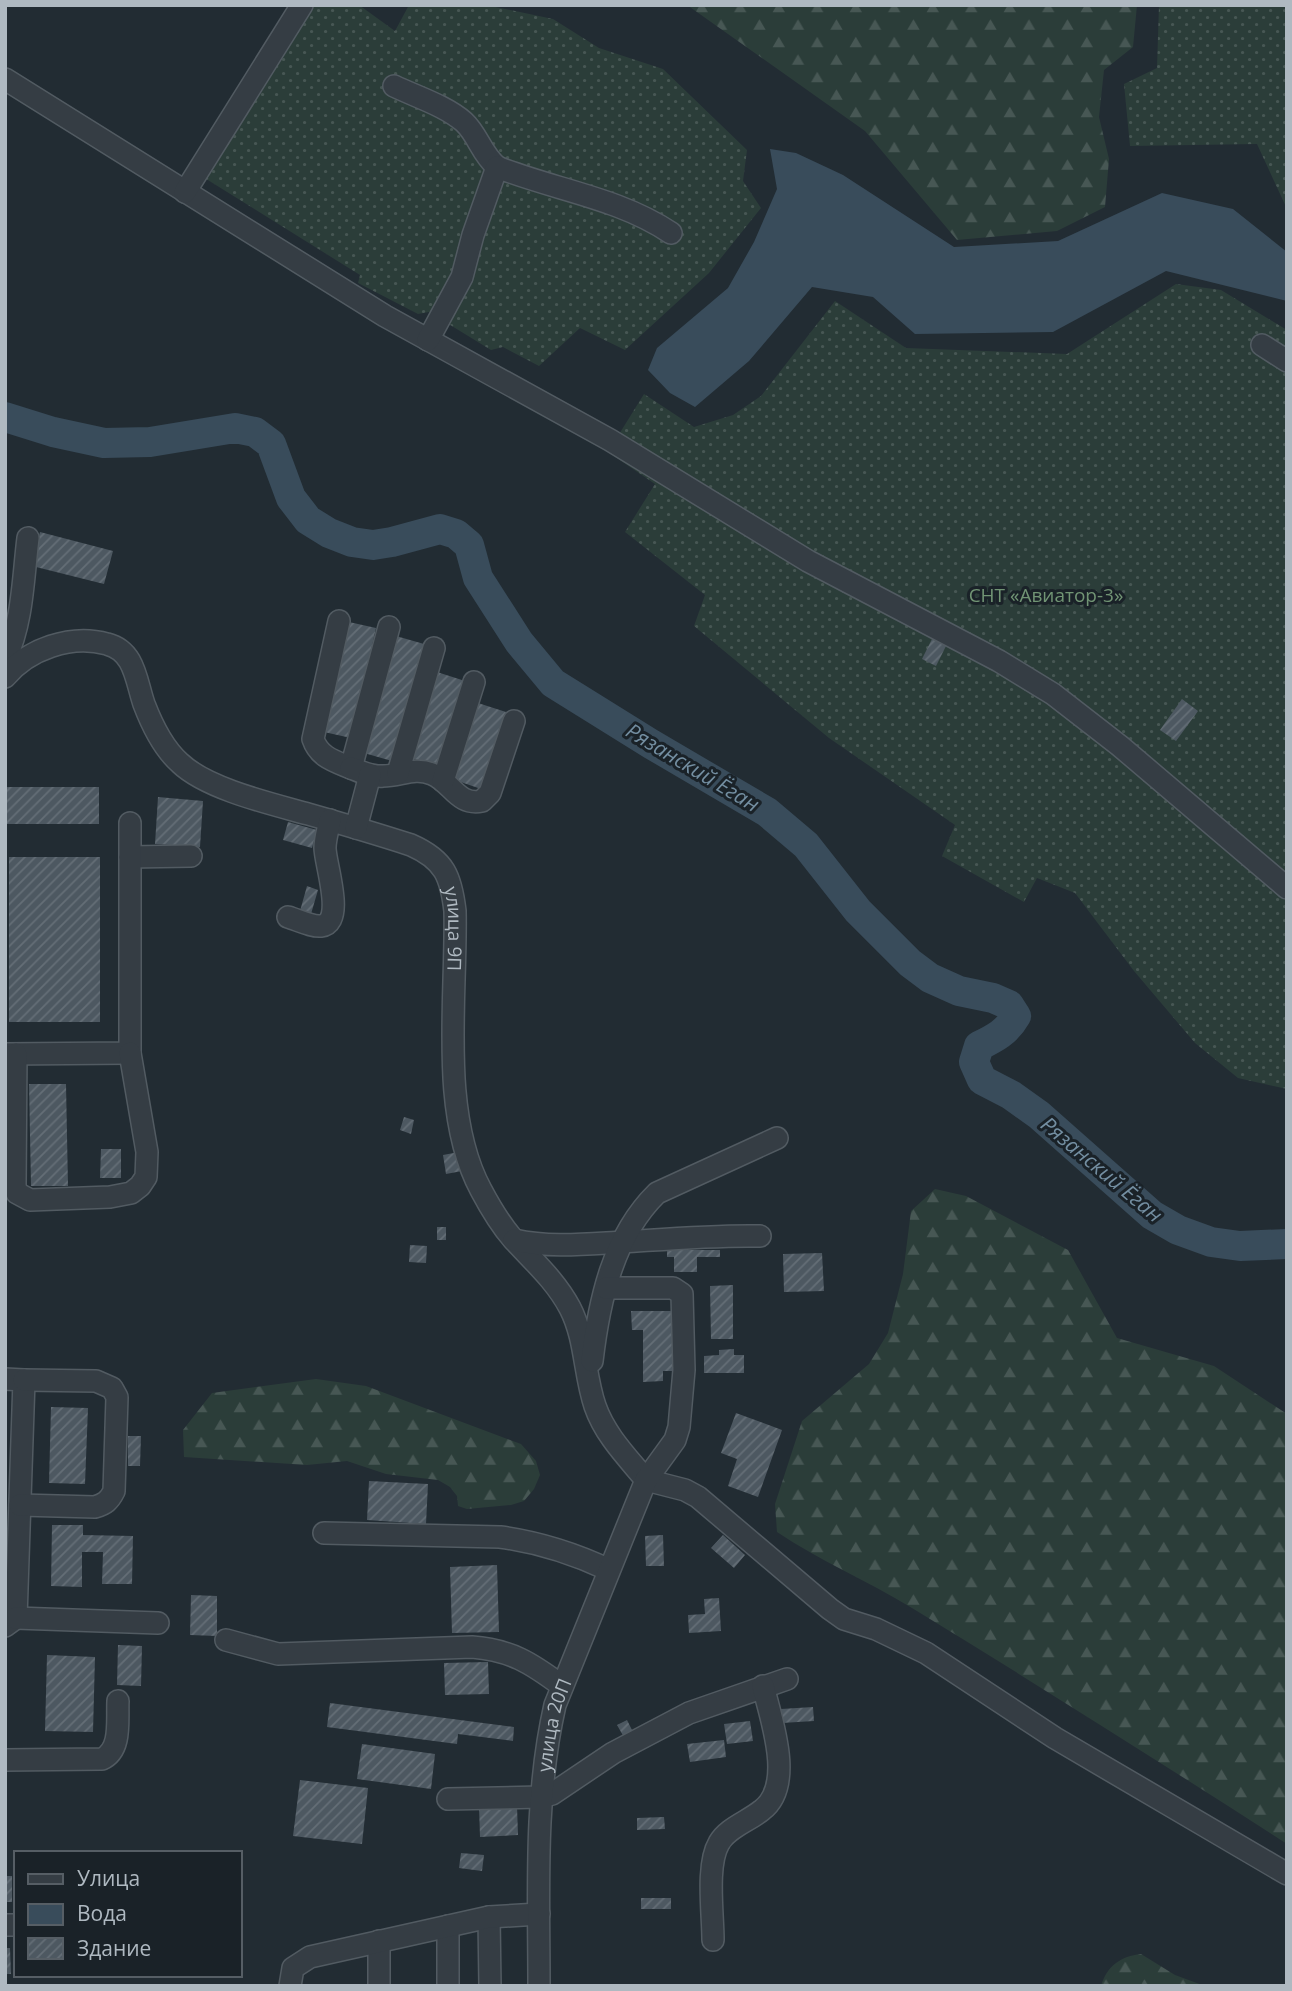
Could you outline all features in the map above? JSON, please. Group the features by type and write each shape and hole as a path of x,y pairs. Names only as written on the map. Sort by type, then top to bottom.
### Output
{"street":[{"path":"185,192 302,5"},
{"path":"5,79 385,316 610,440 808,561 999,661 1053,694 1120,746 1287,888"},
{"path":"394,86 464,122 473,132 487,158 498,167 590,196 654,222 671,233"},
{"path":"428,340 462,277 473,235 498,167"},
{"path":"1262,345 1287,361"},
{"path":"5,660 12,646 18,619 28,537"},
{"path":"339,621 313,739 322,754 360,771 382,776 416,770 425,772 443,781 464,800 479,802 486,798 514,721"},
{"path":"356,828 360,771 389,627"},
{"name":"улица 9П","path":"5,677 24,658 38,651 82,642 107,644 122,651 132,664 144,704 157,732 169,752 182,766 202,778 236,792 423,850 445,870 452,888 455,931 452,1062 460,1123 467,1152 479,1188 514,1240 540,1264 557,1285 571,1311 582,1341 595,1405 603,1424 646,1480"},
{"path":"398,773 434,648"},
{"path":"443,781 474,682"},
{"path":"288,917 320,926 332,918 333,898 325,847 330,820"},
{"path":"130,823 130,1053 147,1152 146,1177 141,1186 131,1193 110,1197 30,1200 17,1193 10,1185 11,1054 130,1053"},
{"path":"130,857 191,856"},
{"path":"590,1384 594,1343 620,1242 646,1203 657,1193 777,1138"},
{"path":"514,1240 543,1245 760,1236"},
{"name":"улица 20П","path":"539,1986 541,1797 550,1729 562,1686 646,1480 674,1440 679,1427 684,1370 684,1301 679,1290 606,1288"},
{"path":"20,1505 95,1507 110,1499 114,1491 117,1397 112,1388 96,1381 15,1379 20,1505 11,1622 158,1623"},
{"path":"646,1480 685,1490 698,1497 810,1595 844,1619 876,1629 926,1653 1055,1738 1287,1874"},
{"path":"324,1533 500,1536 583,1559 609,1570"},
{"path":"226,1640 278,1654 472,1647 497,1650 530,1662 562,1686"},
{"path":"448,1798 541,1797 562,1788 613,1753 689,1713 787,1679"},
{"path":"713,1940 715,1852 720,1840 769,1805 778,1780 776,1739 763,1686"},
{"path":"5,1760 102,1759 108,1756 116,1742 118,1701"},
{"path":"290,1986 293,1968 310,1957 489,1917 539,1914"},
{"path":"489,1917 490,1986"},
{"path":"448,1926 449,1986"},
{"path":"379,1941 379,1986"}],"green space":[{"path":"310,5 359,5 395,31 409,5 486,5 553,19 599,48 663,69 747,150 743,181 761,208 709,273 625,350 580,328 539,366 503,347 491,350 429,312 418,314 358,283 360,275 203,177"},
{"path":"687,5 1137,5 1133,47 1104,70 1099,117 1109,159 1105,207 1057,231 957,240 865,131"},
{"path":"1159,5 1287,5 1287,209 1257,144 1130,146 1124,84 1157,68"},
{"name":"СНТ «Авиатор-3»","path":"1176,284 1221,290 1287,330 1287,1089 1238,1078 1195,1043 1134,971 1075,893 1037,878 1024,902 942,856 955,825 829,738 694,626 705,595 625,532 655,484 608,452 644,394 694,427 733,415 761,396 835,301 906,348 1067,354"},
{"path":"935,1189 966,1196 1068,1250 1117,1338 1214,1366 1287,1414 1287,1844 912,1608 777,1532 775,1504 802,1421 869,1364 888,1333 903,1274 911,1211"},
{"path":"316,1379 366,1386 521,1444 536,1461 540,1475 534,1489 524,1501 511,1505 467,1509 458,1506 457,1496 450,1487 438,1480 386,1474 347,1461 307,1465 184,1457 183,1430 212,1393"},
{"path":"1141,1954 1175,1975 1205,1986 1101,1986 1116,1963"}],"water":[{"path":"770,149 796,153 843,175 954,247 1058,241 1162,193 1233,209 1287,252 1287,301 1166,271 1053,332 915,334 873,297 812,287 749,361 695,407 670,393 648,370 657,348 728,288 754,242 777,189"}],"building":[{"path":"40,532 113,551 104,584 32,566"},
{"path":"349,622 376,628 351,738 324,732"},
{"path":"934,635 948,642 936,666 922,659"},
{"path":"396,636 424,644 392,761 364,753"},
{"path":"437,672 465,681 438,767 411,758"},
{"path":"1182,699 1198,711 1176,741 1160,730"},
{"path":"478,703 506,712 481,789 452,779"},
{"path":"5,787 99,787 99,824 5,824"},
{"path":"158,797 203,801 200,847 155,844"},
{"path":"288,822 317,830 312,848 283,840"},
{"path":"9,857 100,857 100,1022 9,1022"},
{"path":"307,886 318,890 311,914 300,911"},
{"path":"29,1084 66,1084 68,1186 31,1186"},
{"path":"404,1117 414,1120 411,1134 400,1130"},
{"path":"101,1149 121,1149 121,1178 100,1178"},
{"path":"459,1152 462,1171 446,1174 443,1155"},
{"path":"437,1227 446,1227 446,1240 437,1240"},
{"path":"410,1245 427,1246 426,1263 409,1262"},
{"path":"667,1250 720,1250 720,1257 697,1257 697,1272 674,1272 674,1257 667,1257"},
{"path":"822,1253 824,1291 784,1292 783,1254"},
{"path":"733,1285 733,1339 711,1339 710,1286"},
{"path":"631,1311 674,1311 675,1371 663,1371 663,1381 643,1382 643,1330 632,1330"},
{"path":"734,1349 734,1355 744,1355 744,1373 704,1373 704,1356 719,1355 719,1350"},
{"path":"51,1407 88,1408 85,1484 49,1483"},
{"path":"736,1413 782,1430 758,1497 728,1486 737,1459 721,1453"},
{"path":"128,1436 141,1436 140,1466 128,1466"},
{"path":"369,1481 428,1484 426,1524 367,1520"},
{"path":"52,1525 83,1525 83,1535 133,1536 132,1584 102,1584 103,1552 82,1552 82,1587 51,1586"},
{"path":"663,1535 664,1566 646,1566 645,1536"},
{"path":"723,1535 745,1555 734,1568 711,1548"},
{"path":"497,1565 499,1632 452,1633 450,1567"},
{"path":"191,1595 217,1596 217,1636 190,1635"},
{"path":"719,1598 721,1631 689,1633 688,1615 705,1614 704,1599"},
{"path":"118,1645 142,1646 141,1686 117,1685"},
{"path":"47,1655 95,1657 93,1732 45,1731"},
{"path":"488,1662 489,1694 445,1695 444,1663"},
{"path":"330,1703 514,1727 513,1741 458,1734 457,1744 327,1727"},
{"path":"813,1707 814,1721 782,1723 781,1709"},
{"path":"627,1720 634,1734 625,1739 617,1725"},
{"path":"750,1721 753,1741 727,1744 724,1724"},
{"path":"724,1740 726,1757 690,1762 687,1744"},
{"path":"362,1744 435,1754 431,1789 357,1779"},
{"path":"300,1780 368,1788 362,1844 293,1836"},
{"path":"517,1806 518,1835 480,1837 479,1807"},
{"path":"664,1817 665,1829 637,1830 637,1818"},
{"path":"461,1853 484,1855 482,1871 459,1868"},
{"path":"5,1876 12,1876 12,1902 5,1902"},
{"path":"641,1898 671,1898 671,1909 641,1909"},
{"path":"5,1948 10,1948 11,1974 5,1974"}],"waterway":[{"name":"Рязанский Ёган","path":"5,417 53,432 104,443 150,442 235,428 255,432 271,444 291,498 308,520 329,533 352,542 373,545 440,529 456,534 469,545 478,578 519,642 553,683 767,812 806,845 858,911 910,963 930,978 959,991 993,998 1009,1005 1016,1016 1012,1022 1000,1034 979,1046 974,1062 982,1080 1011,1095 1039,1115 1152,1215 1178,1230 1211,1242 1240,1246 1287,1244"}]}
